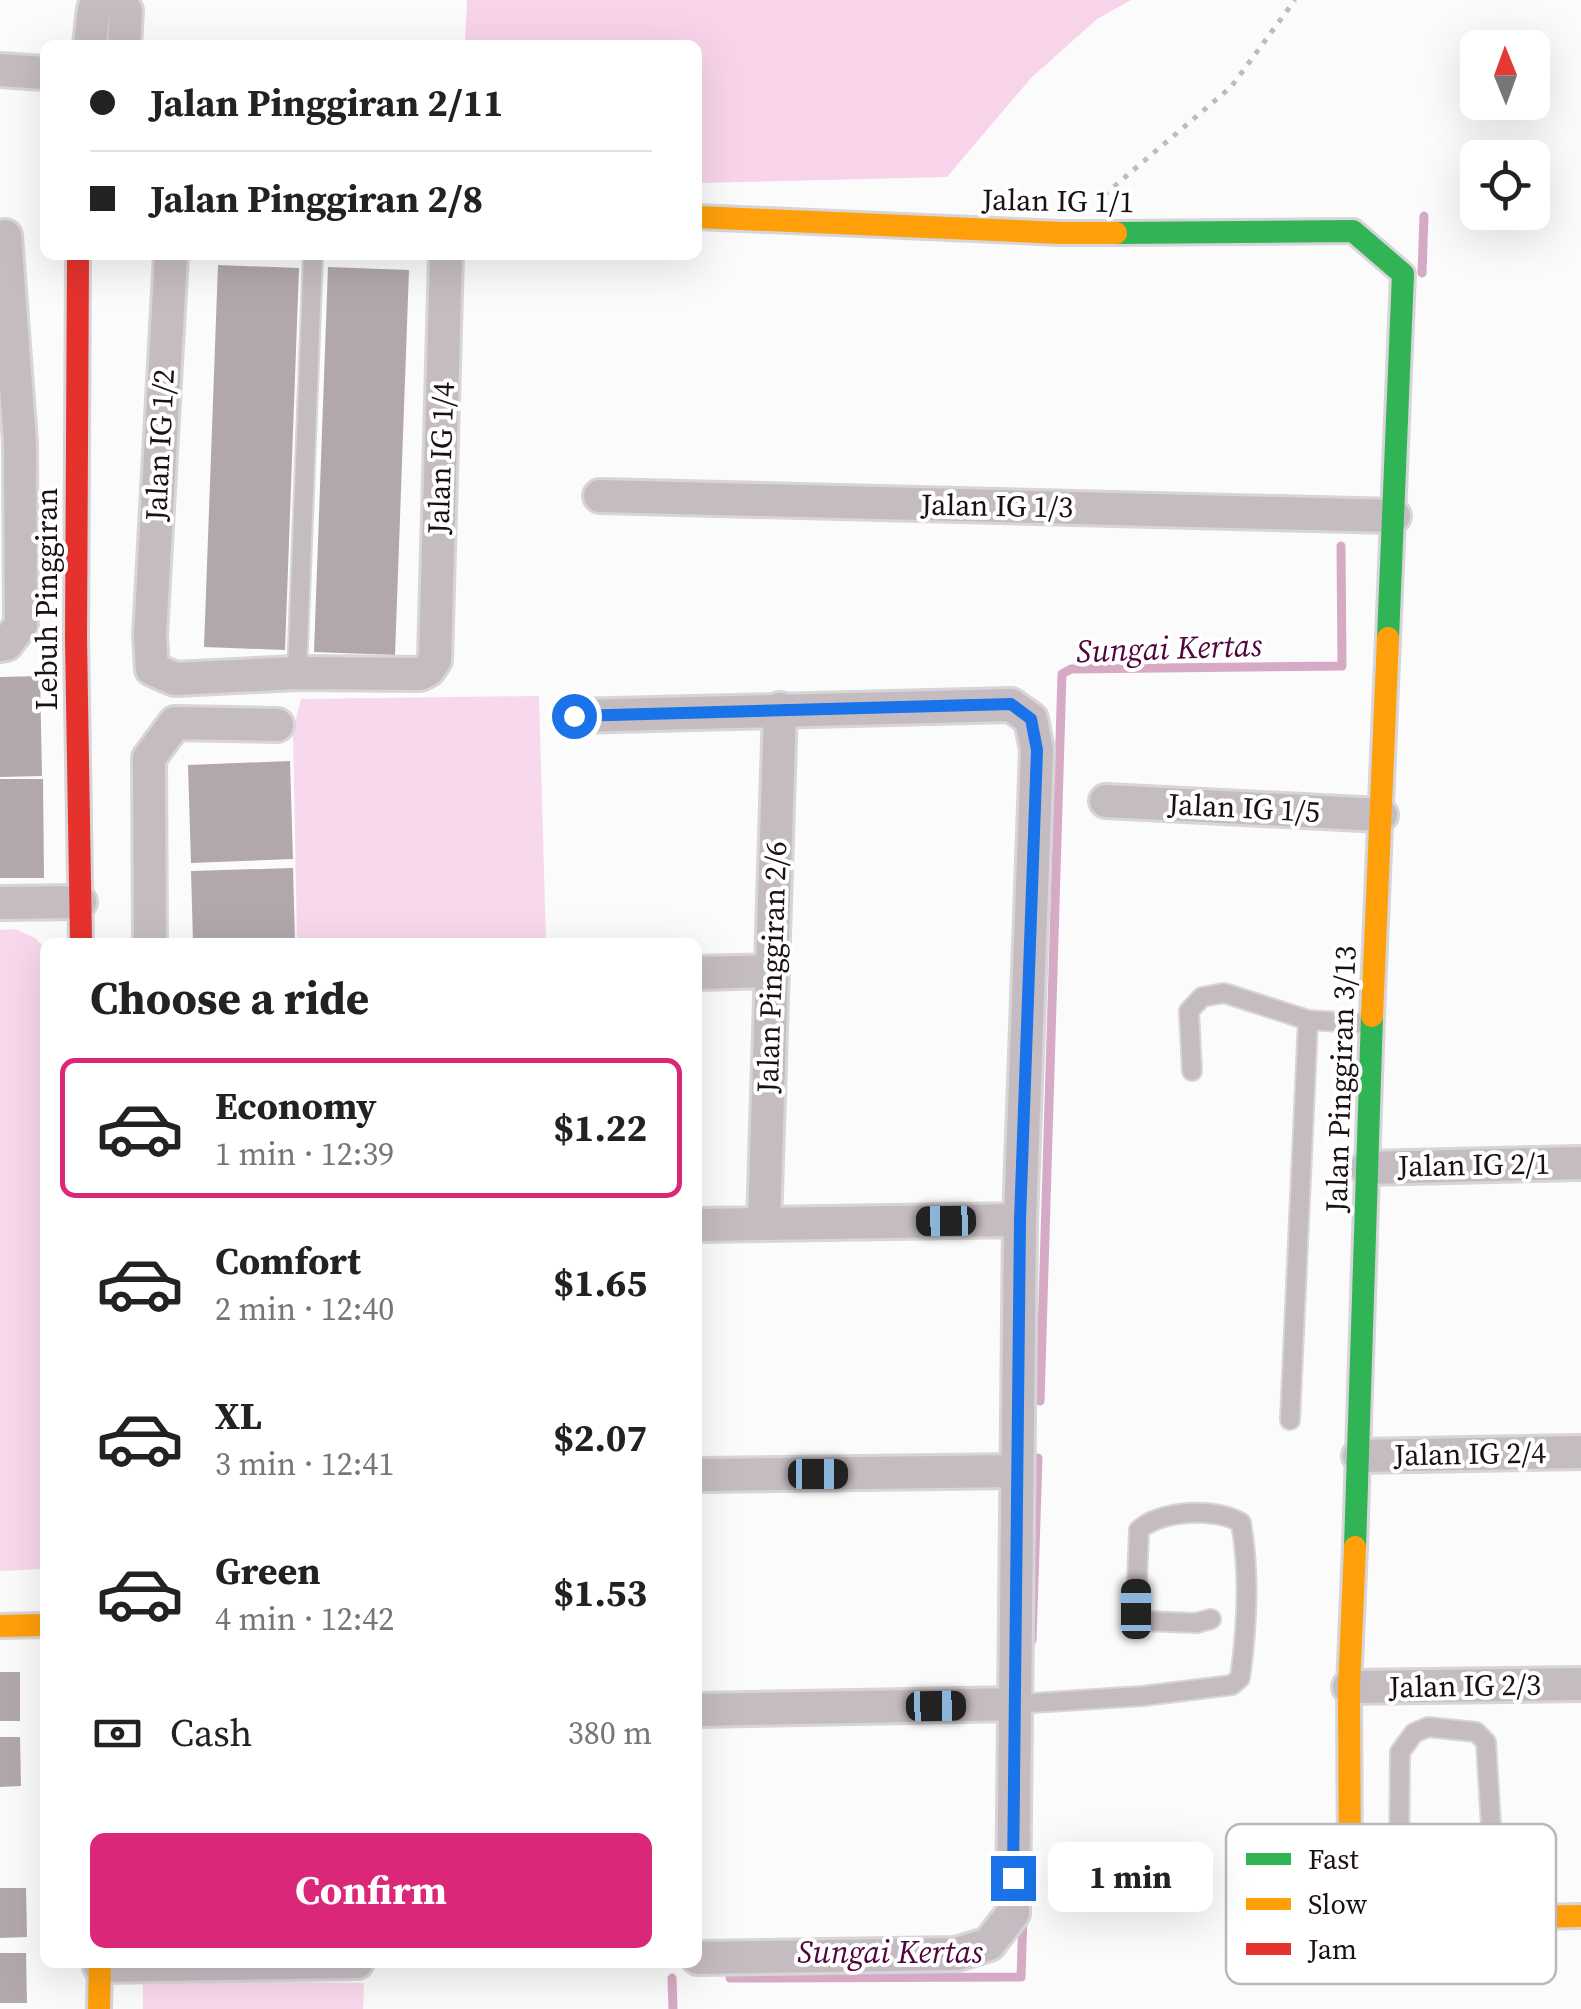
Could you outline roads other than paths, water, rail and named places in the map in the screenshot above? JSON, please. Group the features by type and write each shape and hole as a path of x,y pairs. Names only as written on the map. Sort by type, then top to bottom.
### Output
{"street":[{"path":"91,40 94,10 101,0"},
{"path":"117,0 126,11 124,40"},
{"path":"0,70 40,73"},
{"name":"Jalan IG 1/1","path":"702,216 1060,233 1353,231 1403,274"},
{"path":"4,236 20,442 10,635"},
{"name":"Lebuh Pinggiran","path":"78,260 76,639 81,938"},
{"name":"Jalan IG 1/2","path":"171,260 150,636 152,668 175,679 297,673"},
{"name":"Jalan IG 1/4","path":"297,673 420,674 435,660 446,260"},
{"name":"Jalan Pinggiran 3/13","path":"1350,1824 1349,1687 1366,1168 1403,274"},
{"name":"Jalan IG 1/3","path":"600,496 1394,516"},
{"path":"574,716 1011,704 1031,719 1037,750 1020,1220 1012,1913 990,1944 957,1954 702,1958"},
{"name":"Jalan Pinggiran 2/6","path":"764,1224 780,709"},
{"path":"150,938 148,758 174,723 276,724"},
{"name":"Jalan IG 1/5","path":"1106,802 1381,815"},
{"path":"0,903 80,902"},
{"path":"702,973 772,971"},
{"name":"Jalan IG 2/1","path":"1366,1168 1581,1163"},
{"path":"702,1226 1020,1220"},
{"name":"Jalan IG 2/4","path":"1359,1456 1581,1452"},
{"path":"702,1475 1018,1472"},
{"path":"0,1626 40,1626"},
{"name":"Jalan IG 2/3","path":"1349,1687 1581,1684"},
{"path":"702,1710 1015,1704"},
{"path":"1556,1917 1581,1916"},
{"path":"99,2009 100,1968"}],"lane":[{"path":"297,673 313,260"},
{"path":"1192,1071 1189,1011 1202,997 1224,993 1308,1020 1372,1024"},
{"path":"1290,1420 1308,1020"},
{"path":"1015,1704 1143,1696 1232,1685 1240,1678 1246,1603 1241,1523 1233,1517 1186,1513 1146,1524 1139,1530 1136,1555 1139,1617 1146,1621 1211,1620"},
{"path":"1399,1824 1400,1752 1414,1733 1428,1727 1476,1732 1486,1742 1491,1824"}],"waterway":[{"name":"Sungai Kertas","path":"1422,273 1424,216"},
{"name":"Sungai Kertas","path":"1040,1401 1062,674 1071,669 1342,666 1341,546"},
{"path":"1032,1640 1038,1458"},
{"name":"Sungai Kertas","path":"730,1978 1021,1977 1023,1916"},
{"name":"Sungai Kertas","path":"672,1978 673,2009"}]}
